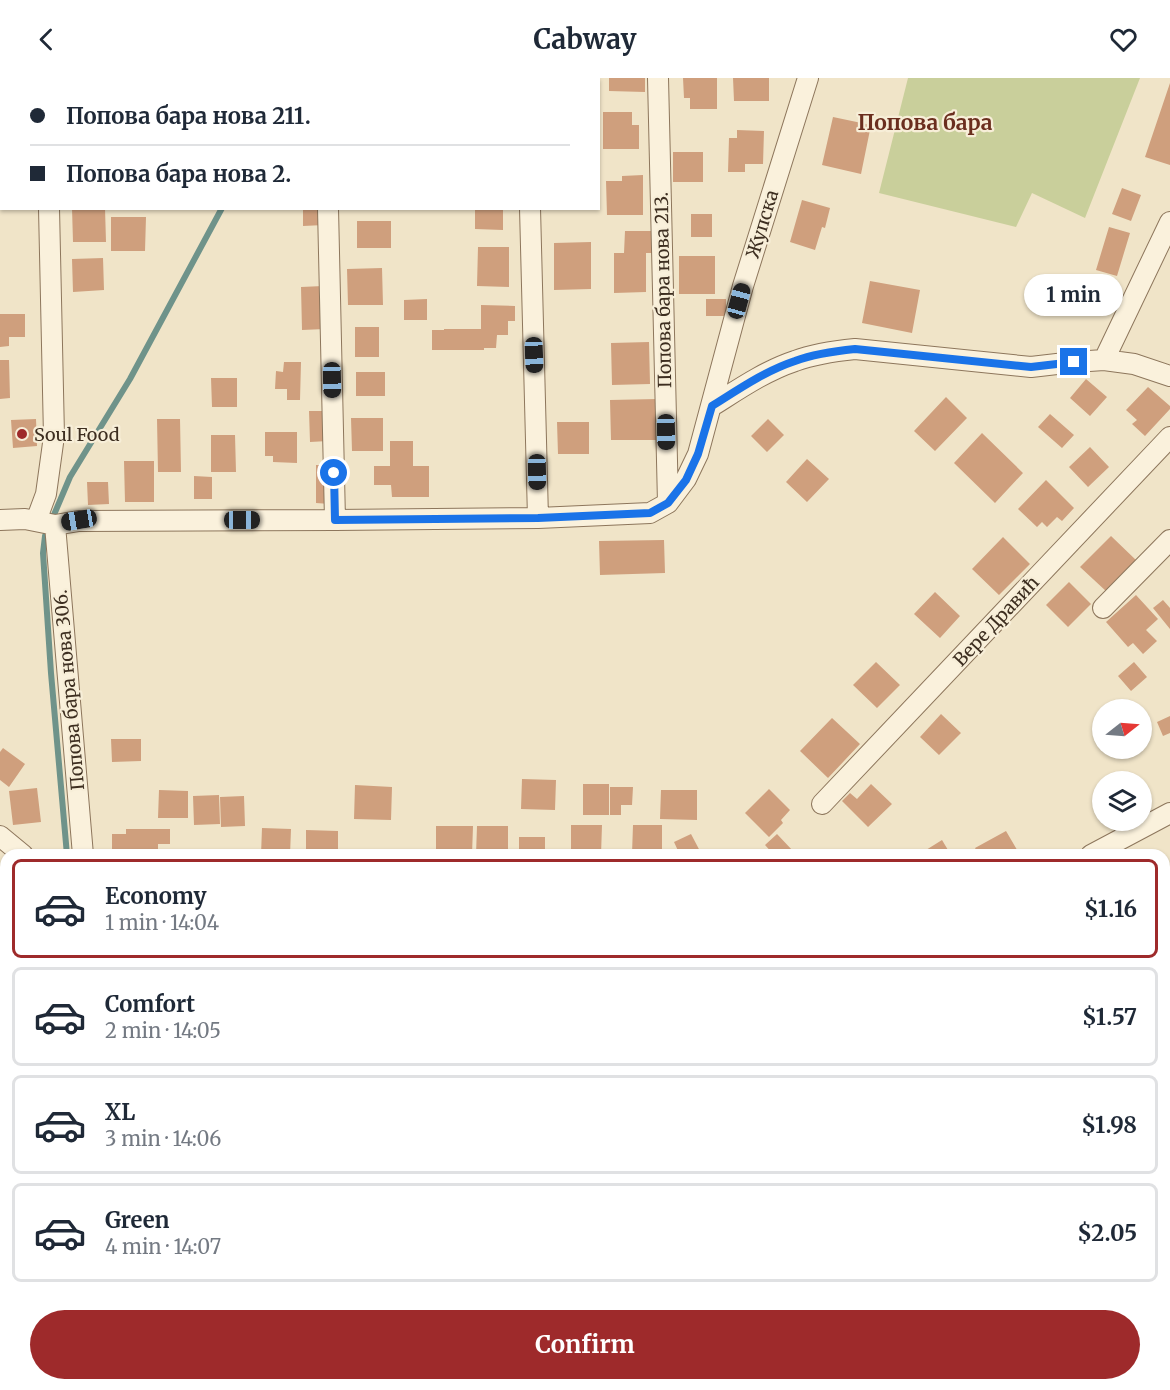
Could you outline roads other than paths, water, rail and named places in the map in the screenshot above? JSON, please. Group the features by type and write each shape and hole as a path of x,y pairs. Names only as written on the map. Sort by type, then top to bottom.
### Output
{"street":[{"name":"Попова бара нова 213.","path":"658,78 668,503"},
{"name":"Жупска","path":"668,503 686,480 698,454 743,286 808,78"},
{"path":"46,523 46,494 54,436 49,210"},
{"path":"328,210 335,520"},
{"path":"530,210 538,518"},
{"path":"1104,360 1170,222"},
{"path":"712,406 761,375 795,361 828,352 855,349 1031,367 1104,360 1134,364 1170,376"},
{"name":"Вере Дравић","path":"822,804 1170,437"},
{"path":"0,520 25,519 46,523 79,520 538,518 650,513 668,503"},
{"name":"Попова бара нова 306.","path":"46,523 82,849"},
{"path":"1103,608 1170,540"},
{"path":"1102,849 1170,813"},
{"path":"0,836 16,849"}],"waterway":[{"path":"66,849 51,673 43,553 45,536 70,477 130,379 221,210"}],"place":[{"name":"Soul Food","path":"22,434"}],"district":[{"name":"Попова бара","path":"925,122"}]}
